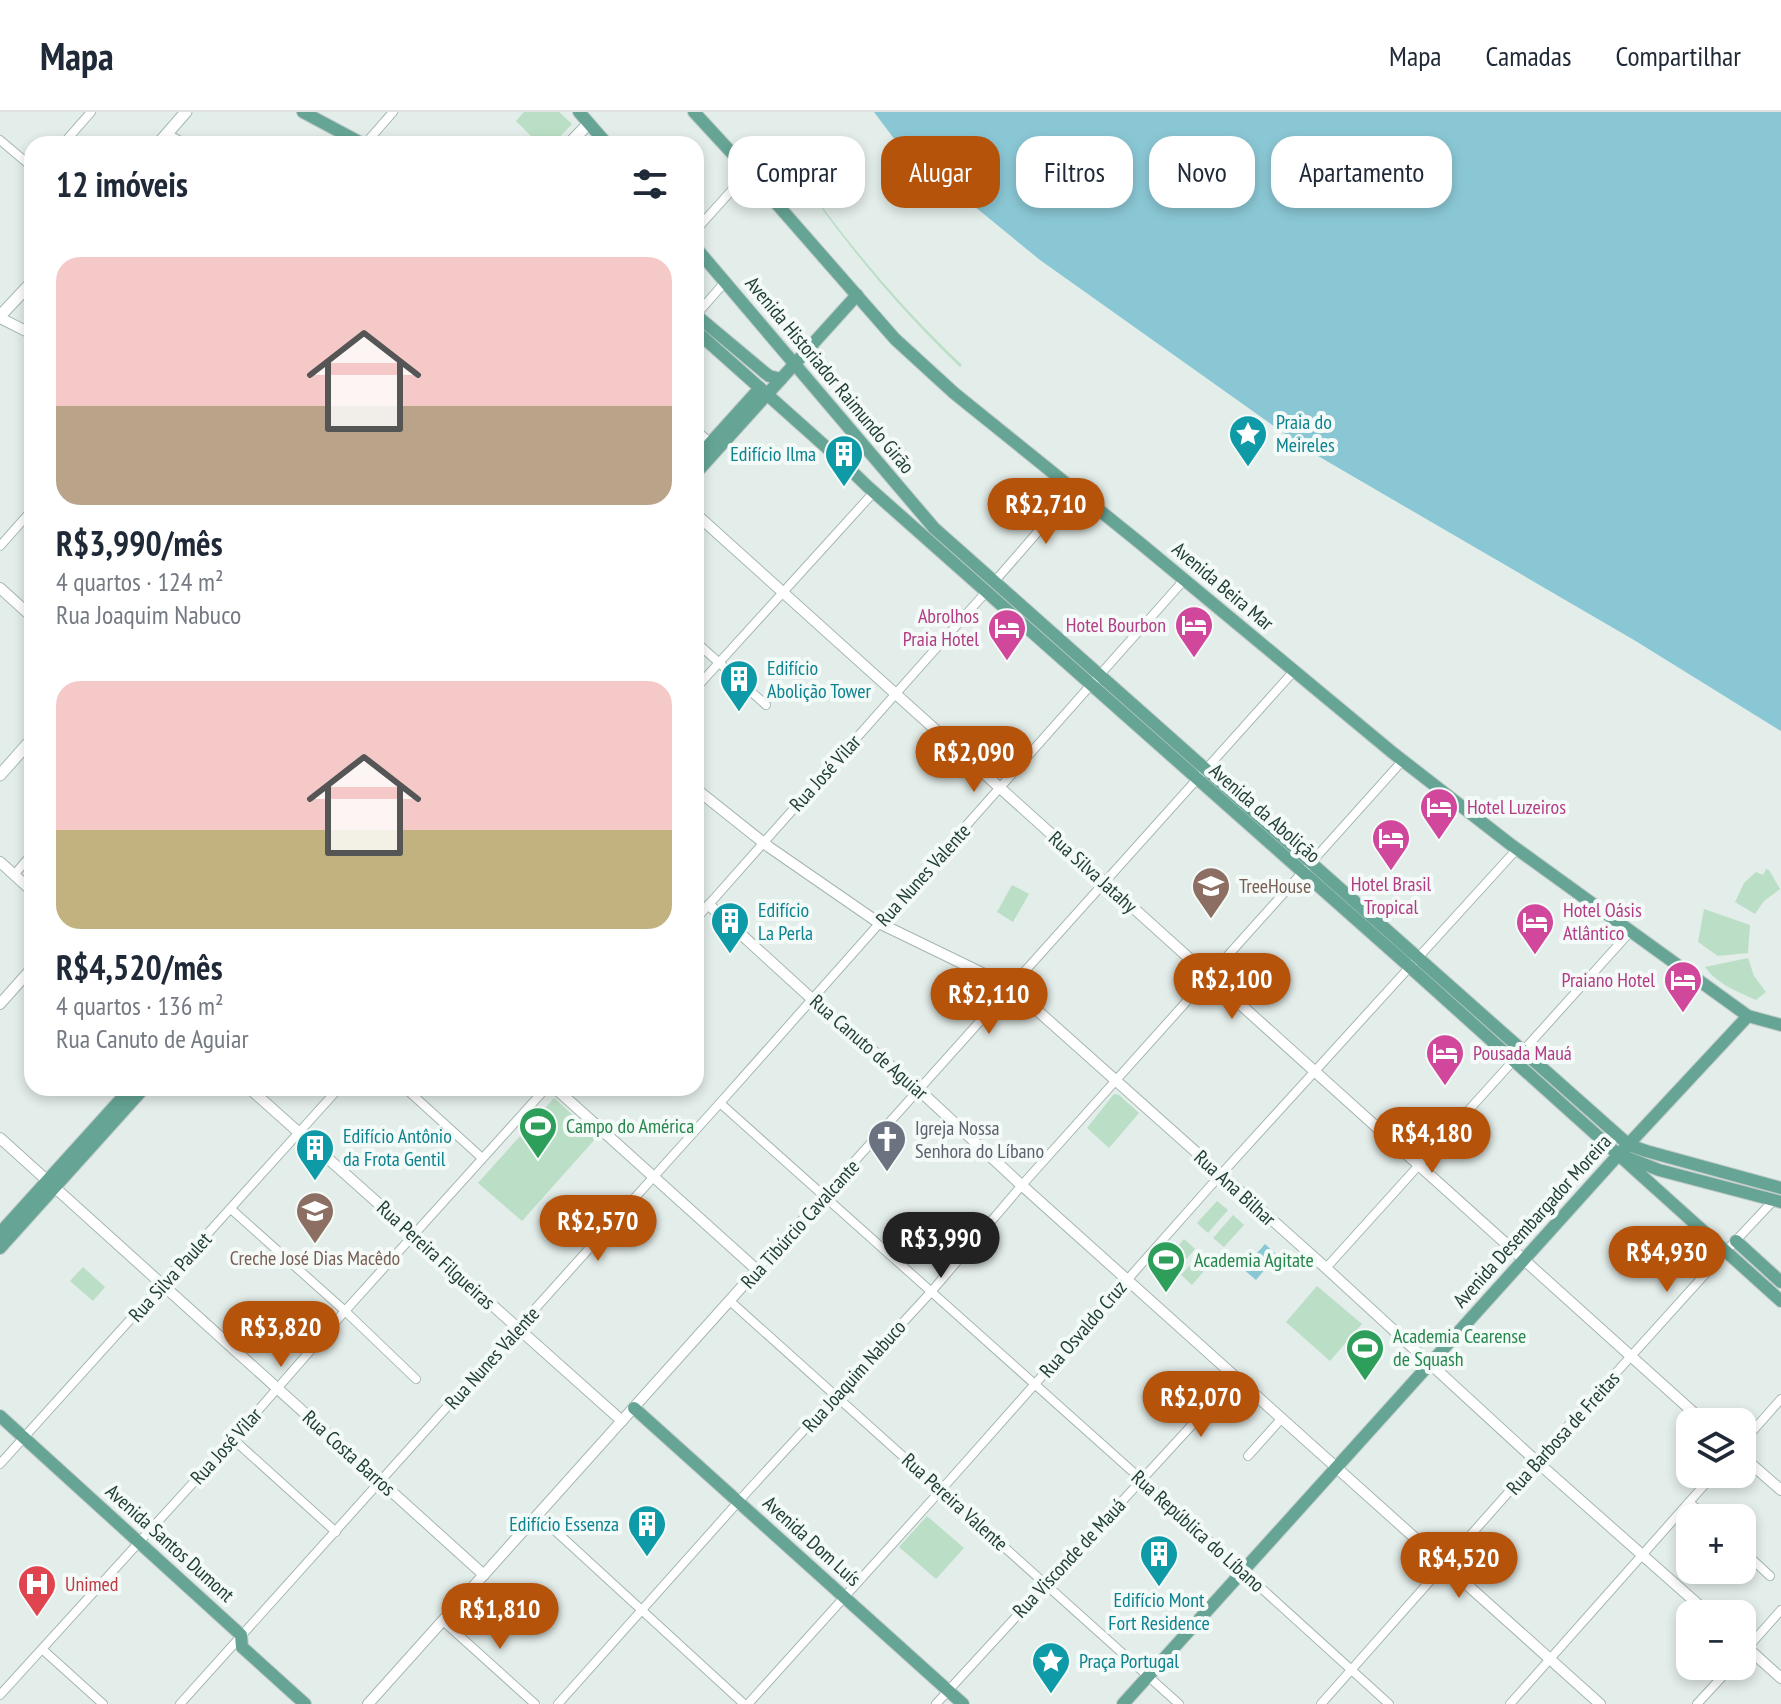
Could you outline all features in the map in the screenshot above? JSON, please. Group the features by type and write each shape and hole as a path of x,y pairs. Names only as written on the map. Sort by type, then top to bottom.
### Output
{"main road":[{"path":"165,136 186,112"},
{"path":"303,112 349,136"},
{"path":"579,112 600,136"},
{"path":"577,136 598,112"},
{"name":"Avenida Beira Mar","path":"694,112 728,148"},
{"name":"Avenida Beira Mar","path":"781,208 895,339 936,378 1393,753 1517,849 1748,1016 1781,1025"},
{"name":"Avenida Historiador Raimundo Girão","path":"704,257 934,528"},
{"path":"0,317 24,291"},
{"path":"704,461 764,391 781,379 857,295"},
{"path":"704,322 769,376 781,379"},
{"name":"Avenida da Abolição","path":"704,338 874,492 1207,770 1307,867 1518,1056 1619,1155 1659,1170 1779,1197"},
{"path":"704,453 714,446"},
{"name":"Avenida da Abolição","path":"934,528 990,586"},
{"name":"Avenida da Abolição","path":"1096,680 1197,780 1307,867"},
{"path":"0,775 24,748"},
{"name":"Avenida Desembargador Moreira","path":"1123,1704 1524,1259 1748,1016"},
{"name":"Avenida da Abolição","path":"1518,1056 1629,1145 1779,1197"},
{"path":"0,1248 124,1096"},
{"path":"0,1233 136,1096"},
{"path":"1619,1155 1726,1251 1779,1292"},
{"path":"1736,1241 1779,1292"},
{"name":"Avenida Dom Luís","path":"634,1408 963,1704"},
{"name":"Avenida Santos Dumont","path":"0,1416 241,1635 242,1647 305,1704"}],"street":[{"path":"70,136 91,112"},
{"path":"371,136 393,112"},
{"path":"0,140 24,160"},
{"path":"704,221 728,194"},
{"path":"704,306 725,282"},
{"path":"0,317 24,330"},
{"path":"704,437 714,446"},
{"name":"Rua José Vilar","path":"704,910 1074,490"},
{"path":"704,679 874,492"},
{"path":"0,546 24,519"},
{"name":"Rua Silva Jatahy","path":"704,521 1688,1408"},
{"name":"Rua Nunes Valente","path":"180,1704 1184,580"},
{"path":"0,588 24,610"},
{"path":"704,649 766,705"},
{"name":"Rua Tibúrcio Cavalcante","path":"368,1704 1294,671"},
{"name":"Rua Joaquim Nabuco","path":"558,1704 931,1292 1022,1185 1404,759"},
{"name":"Rua Ana Bilhar","path":"704,795 879,923 1011,987 1693,1600"},
{"name":"Rua Osvaldo Cruz","path":"746,1704 1517,849"},
{"path":"0,862 24,884"},
{"path":"14,875 24,863"},
{"name":"Rua Canuto de Aguiar","path":"709,905 812,999 919,1090 1600,1704"},
{"path":"1326,1268 1630,932"},
{"path":"0,1004 24,977"},
{"name":"Rua Pereira Filgueiras","path":"258,1096 622,1421"},
{"name":"Rua Silva Paulet","path":"0,1464 332,1096"},
{"path":"414,1096 482,1158"},
{"name":"Rua José Vilar","path":"0,1695 539,1096"},
{"path":"564,1096 757,1270"},
{"name":"Rua República do Líbano","path":"720,1103 1389,1704"},
{"name":"Rua Costa Barros","path":"0,1138 484,1575"},
{"name":"Rua Barbosa de Freitas","path":"1321,1704 1536,1461 1726,1251 1779,1197"},
{"path":"231,1209 416,1379"},
{"name":"Rua Pereira Valente","path":"730,1301 1179,1704"},
{"name":"Rua Visconde de Mauá","path":"936,1704 1236,1377"},
{"path":"1756,1427 1781,1399"},
{"path":"1248,1456 1282,1418"},
{"path":"233,1439 336,1532"},
{"path":"1756,1468 1781,1490"},
{"path":"1510,1704 1702,1488"},
{"path":"538,1515 746,1704"},
{"path":"1756,1563 1770,1576"},
{"path":"1756,1636 1781,1610"},
{"path":"443,1621 535,1704"},
{"path":"42,1649 103,1704"},
{"path":"1756,1658 1781,1678"},
{"path":"1697,1704 1719,1680"}],"green space":[{"path":"524,112 559,112 572,124 561,136 531,136 516,121"},
{"path":"822,209 872,270 962,365 960,367 888,291"},
{"path":"1766,869 1780,889 1764,901 1755,914 1735,902 1744,883 1756,872 1763,875"},
{"path":"1012,885 1029,894 1013,922 997,912"},
{"path":"1704,909 1750,925 1748,953 1718,956 1698,942"},
{"path":"1748,958 1754,976 1766,992 1756,1000 1722,983 1705,967"},
{"path":"1114,1094 1139,1113 1109,1148 1087,1128"},
{"name":"Campo do América","path":"554,1098 597,1137 522,1221 478,1183"},
{"path":"1217,1201 1228,1210 1208,1233 1197,1223"},
{"path":"1233,1215 1244,1225 1224,1247 1213,1238"},
{"path":"1184,1239 1195,1249 1176,1271 1165,1261"},
{"path":"1201,1253 1211,1263 1192,1285 1181,1275"},
{"path":"83,1267 105,1287 93,1301 70,1281"},
{"path":"1317,1286 1362,1324 1330,1361 1286,1322"},
{"path":"927,1516 964,1548 936,1579 899,1547"}],"water":[{"path":"874,112 1781,112 1781,731 1634,640 1306,449 1040,260 976,208 1000,208 1000,136 892,136"},
{"path":"1265,1244 1277,1255 1256,1280 1243,1269"}],"place":[{"name":"Praia do Meireles","path":"1248,468"},
{"name":"Edifício Ilma","path":"844,488"},
{"name":"Hotel Bourbon","path":"1194,659"},
{"name":"Abrolhos Praia Hotel","path":"1007,662"},
{"name":"Edifício Abolição Tower","path":"739,713"},
{"name":"Hotel Luzeiros","path":"1439,841"},
{"name":"Hotel Brasil Tropical","path":"1391,872"},
{"name":"TreeHouse","path":"1211,920"},
{"name":"Edifício La Perla","path":"730,955"},
{"name":"Hotel Oásis Atlântico","path":"1535,956"},
{"name":"Praiano Hotel","path":"1683,1014"},
{"name":"Pousada Mauá","path":"1445,1087"},
{"name":"Campo do América","path":"538,1160"},
{"name":"Igreja Nossa Senhora do Líbano","path":"887,1173"},
{"name":"Edifício Antônio da Frota Gentil","path":"315,1182"},
{"name":"Creche José Dias Macêdo","path":"315,1245"},
{"name":"Academia Agitate","path":"1166,1294"},
{"name":"Academia Cearense de Squash","path":"1365,1382"},
{"name":"Edifício Essenza","path":"647,1558"},
{"name":"Edifício Mont Fort Residence","path":"1159,1588"},
{"name":"Unimed","path":"37,1618"},
{"name":"Praça Portugal","path":"1051,1695"}]}
